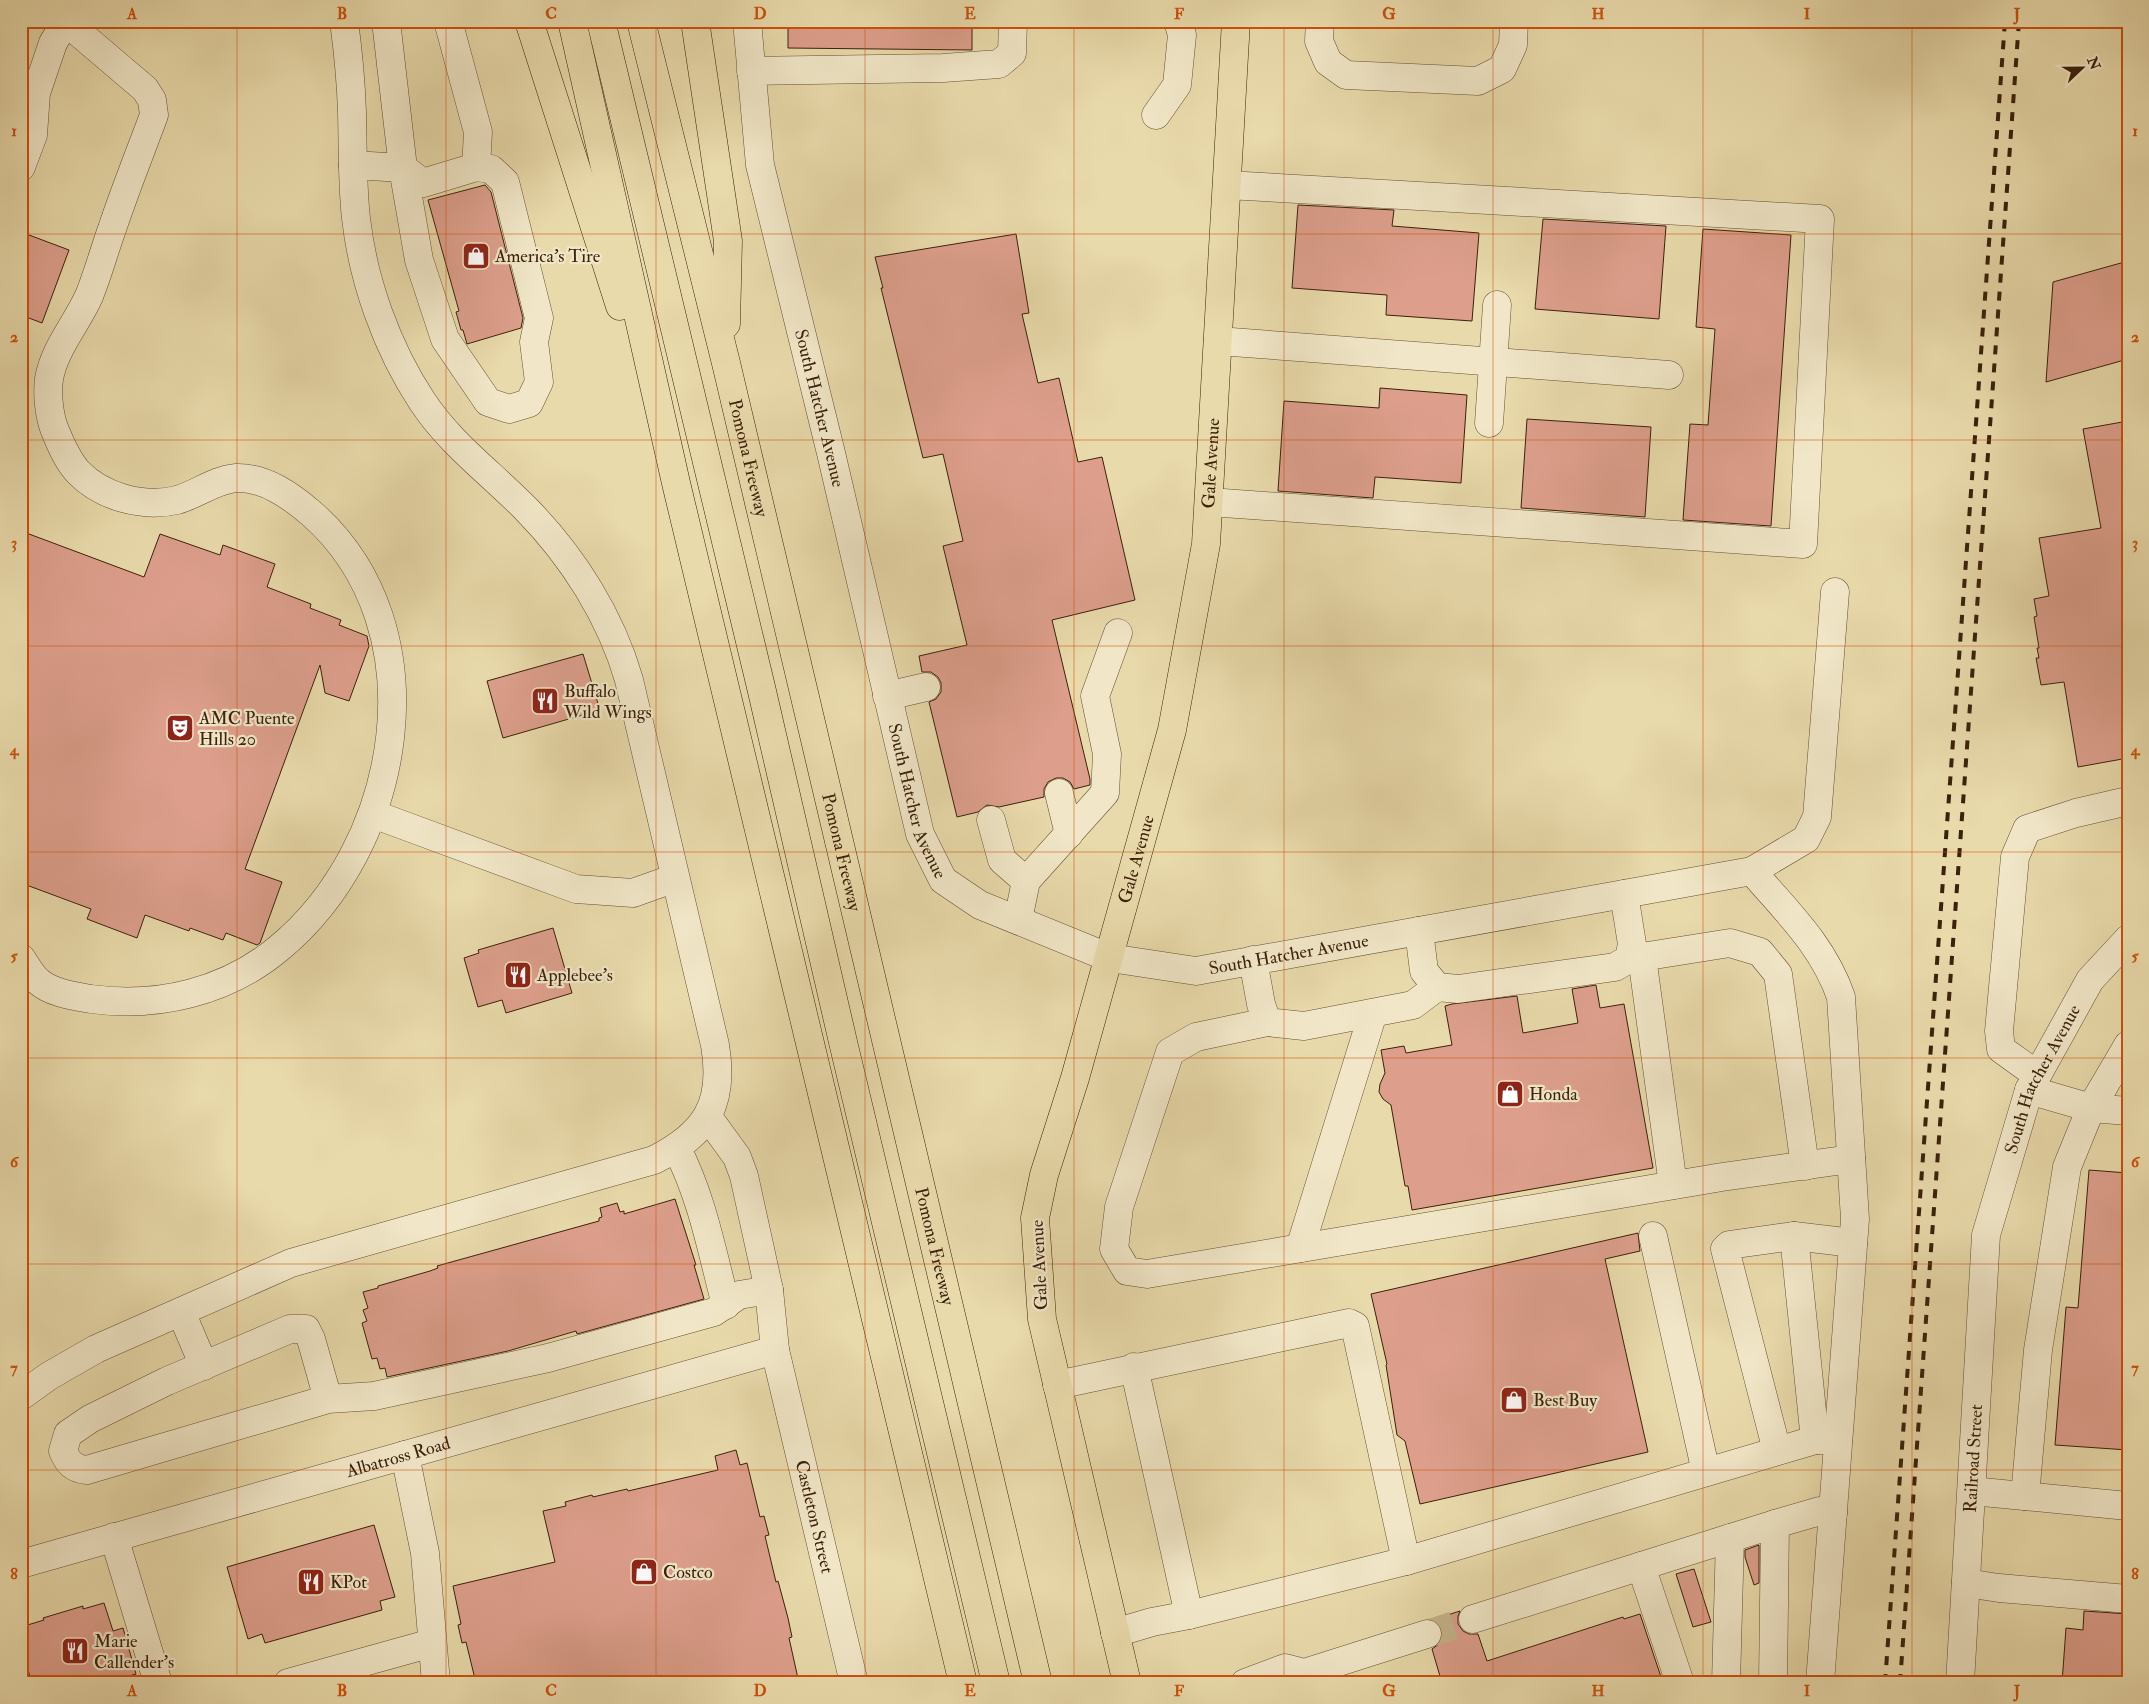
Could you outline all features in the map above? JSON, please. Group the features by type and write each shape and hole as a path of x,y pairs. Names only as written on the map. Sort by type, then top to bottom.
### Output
{"main road":[{"path":"529,21 676,483"},
{"path":"572,21 676,483 963,1683"},
{"path":"601,21 761,687 843,1042 996,1683"},
{"path":"618,21 1011,1683"},
{"name":"Pomona Freeway","path":"641,21 726,363 1038,1683"},
{"path":"695,21 728,241 726,363"},
{"name":"Gale Avenue","path":"1127,1683 1042,1319 1035,1218 1044,1175 1076,1078 1172,730 1206,544 1236,21"}],"street":[{"path":"21,167 32,135 36,93 53,44 66,21"},
{"path":"21,958 38,982 53,990 76,996 146,1001 174,998 204,990 232,978 278,950 303,926 346,871 373,814 383,782 392,720 392,691 389,665 384,637 374,604 352,562 335,539 314,516 290,496 256,480 237,478 216,482 191,495 172,501 148,503 120,498 98,487 78,472 63,449 52,424 49,379 55,360 90,292 154,115 152,100 145,89 78,32 71,21"},
{"path":"21,1396 49,1376 96,1349 300,1260 654,1160 677,1149 698,1132 708,1117 716,1092 719,1067 629,680 611,630 599,605 549,535 528,510 483,470 423,403 408,377 377,305 364,262 356,217 349,60 344,21"},
{"path":"353,165 403,168 423,183 476,167 491,169 505,182 539,318 534,342 539,382 528,403 509,409 488,402 446,339 419,260 403,168 386,21"},
{"path":"448,21 478,132 476,167"},
{"name":"South Hatcher Avenue","path":"746,21 760,165 831,453 920,834 943,880 980,905 1110,958 1196,971 1752,871"},
{"path":"751,71 943,68 999,64 1012,53 1013,21"},
{"path":"1156,115 1177,85 1182,35 1178,21"},
{"path":"1320,21 1319,42 1328,62 1346,75 1478,82 1502,69 1513,45 1514,21"},
{"path":"1209,502 1802,544 1820,219 1227,185"},
{"path":"1489,423 1497,305"},
{"path":"1218,341 1669,375"},
{"path":"1827,1440 1855,1219 1841,997 1833,974 1817,946 1752,871 1806,838 1817,817 1835,592"},
{"path":"1018,920 1026,881 1105,793 1107,754 1095,696 1118,633"},
{"path":"887,696 926,687"},
{"path":"1059,793 1069,834"},
{"path":"2128,800 2076,813 2027,829 2015,857 1999,1031 2000,1049 2033,1083 2091,1108 2128,1111"},
{"path":"373,814 576,889 633,892 675,878"},
{"path":"991,820 1002,860 1026,881"},
{"path":"1624,894 1673,1186"},
{"path":"1419,931 1424,971 1437,987"},
{"name":"South Hatcher Avenue","path":"1986,1235 2033,1083 2090,980 2128,939"},
{"path":"1805,1166 1778,974 1760,952 1730,943 1636,958 1615,967 1458,989 1437,987 1412,1005 1304,1026 1266,1022 1196,1037 1170,1052 1119,1207 1114,1249 1126,1271 1147,1274 1673,1186 1805,1166 1851,1159"},
{"path":"1253,960 1266,1022"},
{"path":"1300,1248 1373,1013"},
{"path":"2026,1496 2038,1350 2052,1252 2067,1167 2091,1108 2128,1045"},
{"name":"Castleton Street","path":"708,1117 726,1139 737,1156 742,1169 769,1290 775,1350 854,1683"},
{"path":"677,1149 688,1170 696,1192 726,1305"},
{"name":"Railroad Street","path":"1960,1683 1986,1235"},
{"path":"1653,1236 1706,1472"},
{"path":"1777,1452 1725,1249 1729,1244 1794,1236 1853,1243"},
{"path":"1794,1236 1827,1440 1833,1512 1820,1683"},
{"path":"328,1400 311,1338 306,1329 290,1329 204,1366 90,1419 68,1434 63,1451 68,1462 79,1469 87,1470 328,1400 374,1396 548,1358 714,1312 739,1295 769,1290"},
{"path":"181,1312 204,1366"},
{"path":"1057,1384 1349,1323 1355,1326 1406,1561"},
{"name":"Albatross Road","path":"21,1564 775,1350"},
{"path":"1134,1367 1189,1614"},
{"path":"1115,1633 1152,1622 1406,1561 1706,1472 1827,1440"},
{"path":"405,1455 425,1552 436,1683"},
{"path":"1972,1491 2128,1506"},
{"path":"1473,1619 1775,1524 1820,1511 1833,1512"},
{"path":"1773,1683 1775,1524"},
{"path":"114,1537 158,1683"},
{"path":"1726,1683 1730,1538"},
{"path":"1641,1566 1680,1683"},
{"path":"1966,1583 1999,1588 2128,1599"},
{"path":"1245,1683 1285,1668 1305,1678 1427,1634"},
{"path":"288,1683 432,1643"}],"building":[{"path":"788,21 972,21 972,50 788,48"},
{"name":"America's Tire","path":"485,185 491,192 523,318 521,328 467,344 456,312 459,311 428,200"},
{"path":"1298,205 1394,210 1392,226 1479,233 1472,321 1386,315 1387,295 1292,288"},
{"path":"1543,219 1666,226 1659,319 1535,309"},
{"path":"1703,229 1791,235 1771,526 1683,520 1690,424 1708,425 1715,329 1696,327"},
{"path":"21,232 69,250 42,323 21,315"},
{"path":"1016,234 1029,313 1022,314 1038,383 1059,378 1078,462 1102,457 1135,600 1052,620 1090,785 1074,789 1070,782 1063,778 1056,778 1048,782 1044,789 1044,797 999,807 987,805 978,812 957,817 929,702 936,699 941,692 941,683 938,677 931,672 922,672 919,656 967,645 943,546 963,541 943,454 923,458 875,257"},
{"path":"2128,261 2128,359 2046,382 2053,282"},
{"path":"1380,388 1467,395 1461,483 1375,477 1373,498 1278,491 1284,401 1379,408"},
{"path":"1527,419 1651,427 1645,517 1521,508"},
{"path":"2128,421 2128,758 2078,767 2064,682 2041,685 2036,658 2039,658 2037,648 2039,648 2034,617 2037,616 2034,599 2049,596 2039,538 2101,528 2083,429"},
{"name":"AMC Puente Hills 20","path":"21,531 144,577 160,534 220,555 223,545 275,564 267,587 311,604 310,608 341,620 339,625 367,636 369,646 349,701 325,693 320,665 245,869 282,882 260,943 257,945 226,933 223,940 190,928 189,931 145,915 137,938 87,919 91,909 21,883"},
{"name":"Buffalo Wild Wings","path":"583,654 600,710 503,738 487,681"},
{"name":"Applebee's","path":"553,928 572,993 506,1013 502,1000 478,1007 464,958 479,953 478,950"},
{"name":"Honda","path":"1596,985 1600,1008 1624,1004 1653,1168 1412,1210 1408,1186 1405,1186 1391,1105 1383,1099 1379,1092 1385,1073 1381,1050 1404,1046 1406,1053 1452,1045 1445,1006 1452,1004 1517,996 1523,1033 1578,1023 1572,989"},
{"path":"2089,1170 2128,1173 2128,1450 2055,1445 2066,1307 2078,1308"},
{"path":"675,1199 696,1265 694,1265 704,1299 577,1334 576,1331 508,1351 387,1377 385,1368 380,1369 377,1358 372,1359 362,1323 367,1321 363,1310 368,1308 363,1292 430,1271 438,1268 437,1266 599,1221 599,1218 602,1217 600,1208 617,1203 620,1212 624,1211 624,1214"},
{"name":"Best Buy","path":"1638,1233 1640,1251 1605,1259 1648,1452 1420,1504 1405,1441 1397,1435 1387,1364 1371,1294"},
{"name":"Costco","path":"736,1450 740,1465 747,1463 760,1517 764,1516 769,1535 765,1536 776,1582 778,1581 788,1618 792,1637 789,1638 799,1683 476,1683 466,1642 462,1643 458,1625 461,1624 453,1586 555,1562 543,1511 566,1506 565,1502 592,1495 593,1497 627,1489 628,1491 718,1470 715,1456"},
{"name":"KPot","path":"374,1525 395,1597 380,1601 382,1610 265,1643 262,1634 248,1639 227,1567"},
{"path":"1759,1545 1759,1583 1754,1585 1745,1557 1745,1550"},
{"path":"1694,1569 1711,1622 1693,1627 1676,1574"},
{"name":"Marie Callender's","path":"104,1603 113,1631 123,1628 136,1674 104,1683 32,1683 28,1670 21,1672 21,1627 83,1606 83,1609"},
{"path":"1460,1611 1458,1624 1463,1631 1469,1634 1478,1634 1487,1661 1623,1617 1624,1619 1640,1614 1663,1683 1442,1683 1432,1649 1439,1644 1442,1630 1438,1623 1432,1620"},
{"path":"2084,1611 2128,1614 2128,1683 2062,1683 2066,1628 2083,1630"}],"tunnel":[{"path":"1427,1634 1473,1619"}],"railway":[{"path":"1885,1683 2005,21"},
{"path":"1900,1683 2019,21"}],"place":[{"name":"America's Tire","path":"476,256"},
{"name":"Buffalo Wild Wings","path":"545,701"},
{"name":"AMC Puente Hills 20","path":"180,728"},
{"name":"Applebee's","path":"518,975"},
{"name":"Honda","path":"1510,1094"},
{"name":"Best Buy","path":"1514,1400"},
{"name":"Costco","path":"644,1572"},
{"name":"KPot","path":"311,1582"},
{"name":"Marie Callender's","path":"75,1651"}]}
